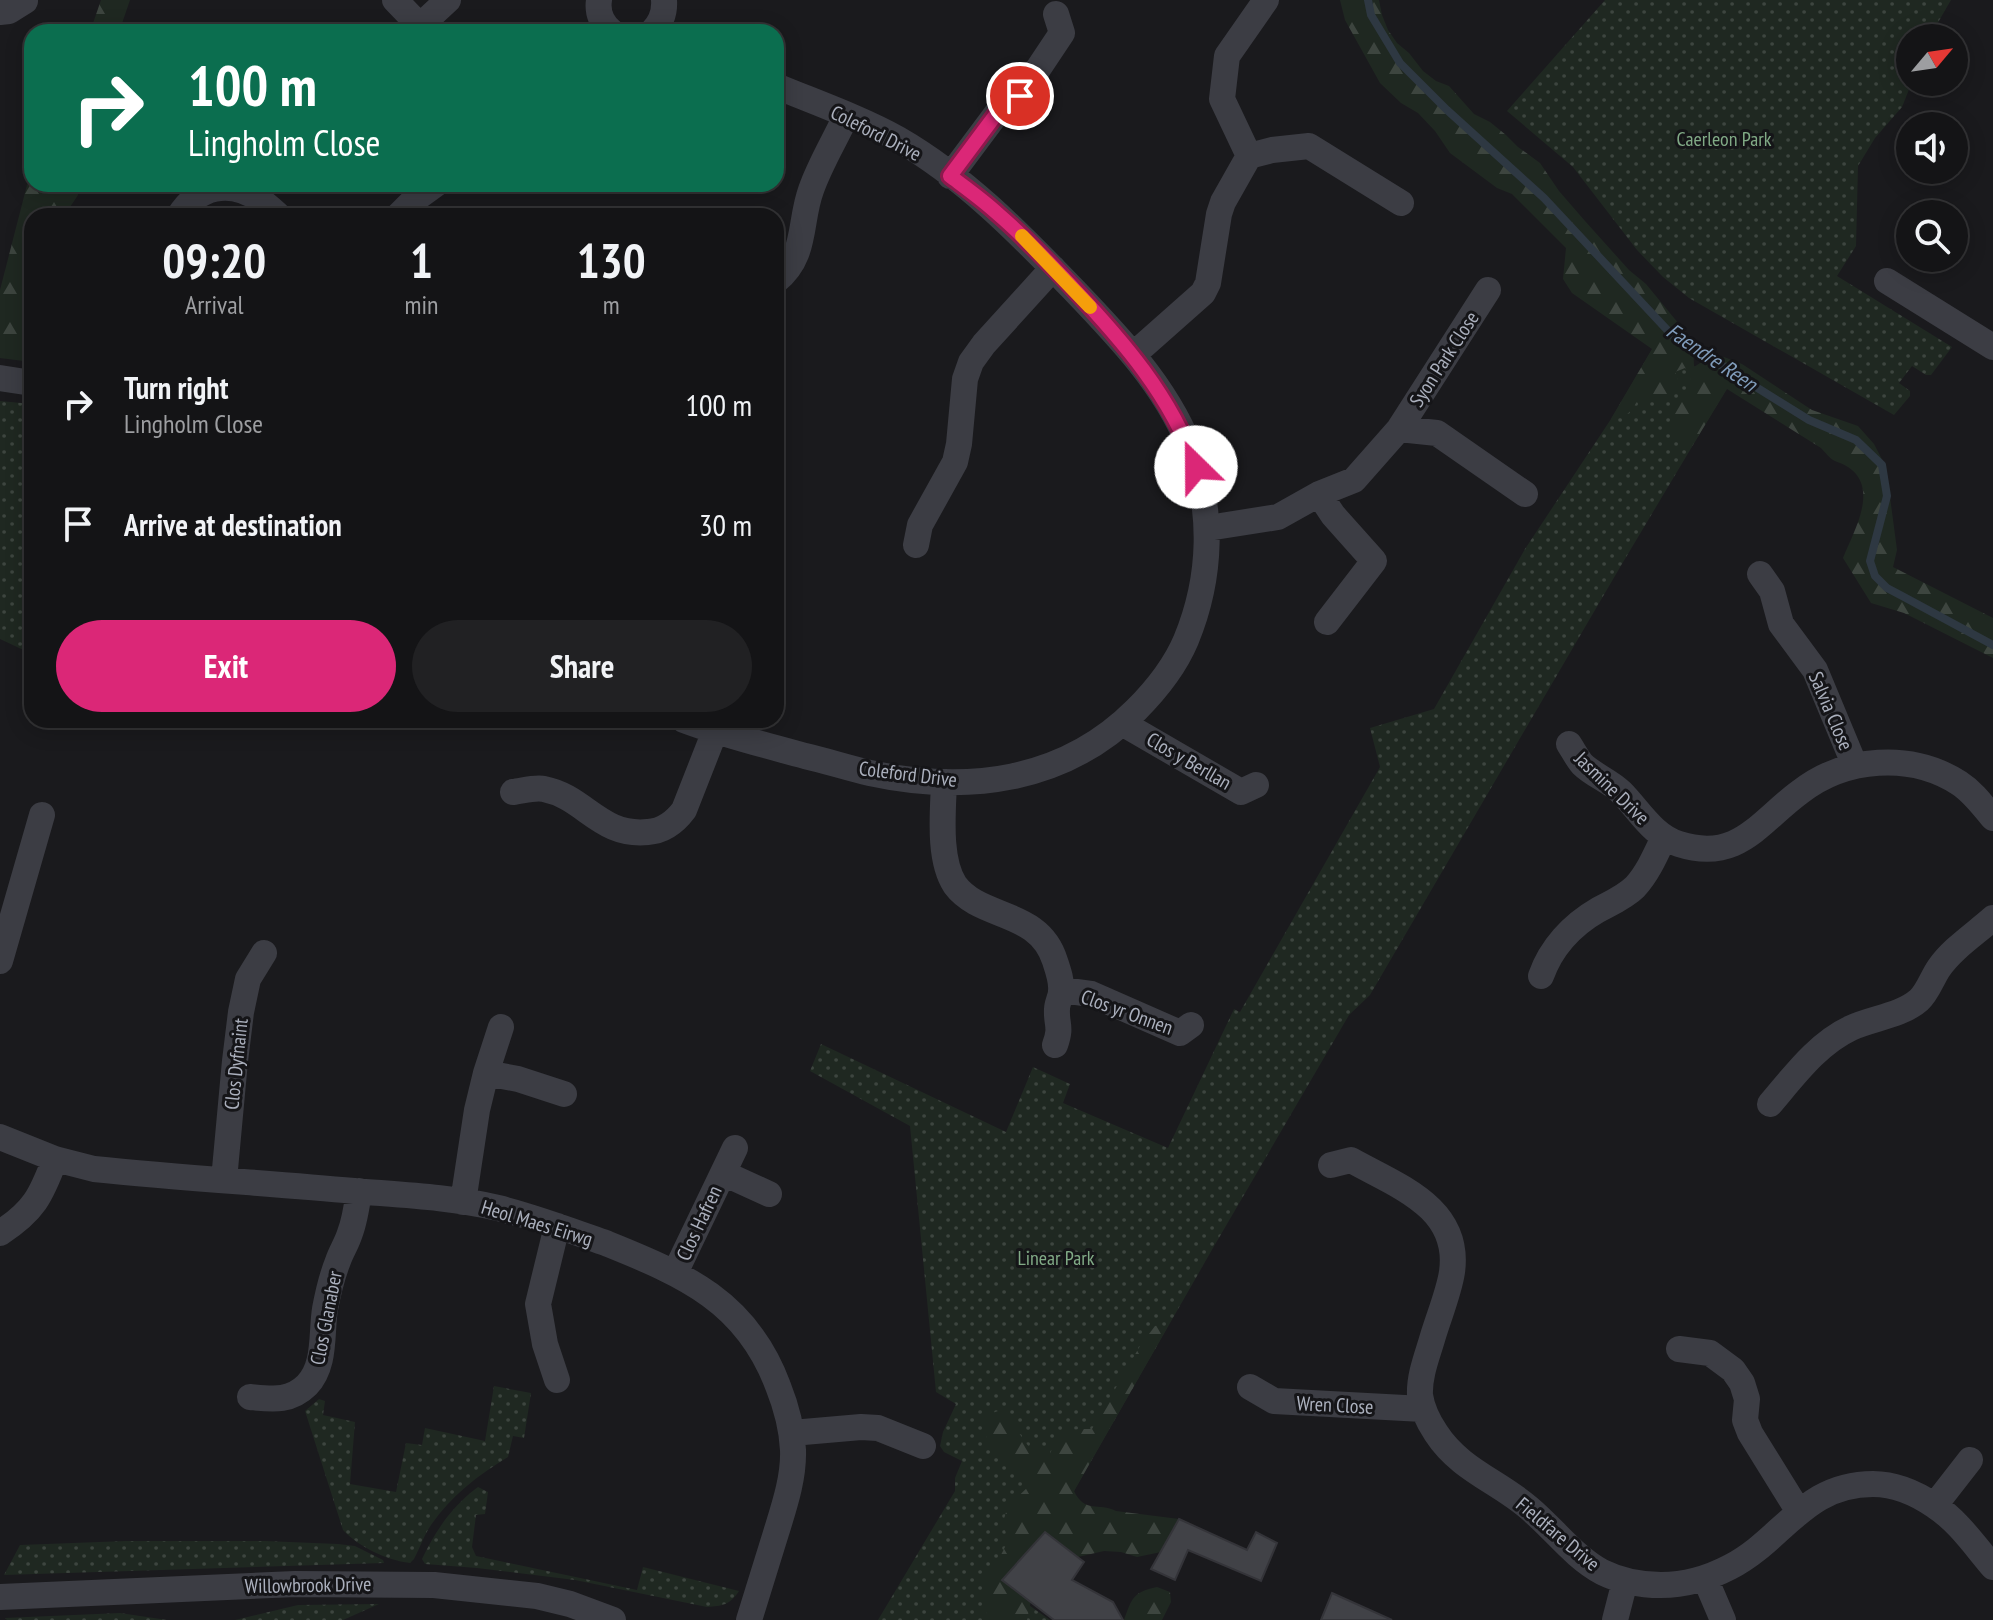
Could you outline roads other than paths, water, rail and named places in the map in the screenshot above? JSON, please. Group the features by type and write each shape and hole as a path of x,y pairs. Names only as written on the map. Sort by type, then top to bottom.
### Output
{"street":[{"path":"395,0 418,24"},
{"path":"422,24 448,0"},
{"path":"599,0 604,24"},
{"path":"660,24 664,0"},
{"path":"1249,156 1222,99 1227,56 1266,0"},
{"path":"0,12 9,11 25,1"},
{"path":"950,176 1000,109 1020,96 1062,33 1056,14"},
{"name":"Coleford Drive","path":"707,728 870,773 944,782 1011,778 1037,771 1099,741 1150,696 1183,648 1206,574 1208,528 1204,500 1188,442 1133,355 998,213 921,153 896,138 784,89"},
{"path":"784,274 797,255 812,187 846,116"},
{"path":"1133,355 1203,293 1208,283 1223,202 1249,156 1309,146 1401,203"},
{"path":"186,208 204,192"},
{"path":"246,192 270,208"},
{"path":"406,208 425,192"},
{"path":"916,545 920,525 955,462 963,387 971,362 1053,268"},
{"path":"1887,281 1993,347"},
{"name":"Syon Park Close","path":"1208,528 1278,517 1319,494 1354,480 1399,429 1488,290"},
{"path":"0,378 24,382"},
{"name":"Syon Park Close","path":"1399,429 1437,433 1525,494"},
{"path":"1319,494 1333,515 1374,561 1327,622"},
{"name":"Salvia Close","path":"1760,574 1772,591 1781,624 1815,670 1855,766"},
{"name":"Clos y Berllan","path":"1122,723 1241,792 1256,785"},
{"path":"513,792 543,789 573,801 609,826 630,833 652,832 676,820 684,810 715,731"},
{"name":"Jasmine Drive","path":"1569,744 1582,764 1615,786 1647,823 1664,837 1695,847 1734,845 1752,834 1801,791 1829,775 1855,766 1882,762 1909,763 1934,770 1961,784 1993,818"},
{"name":"Clos yr Onnen","path":"944,782 944,856 955,884 967,898 1028,925 1053,954 1062,990 1057,1009 1059,1032 1055,1045"},
{"path":"0,961 42,815"},
{"path":"1541,976 1559,943 1579,923 1633,889 1644,877 1664,837"},
{"path":"1770,1104 1818,1049 1834,1037 1907,1008 1921,998 1939,967 1993,918"},
{"name":"Clos Dyfnaint","path":"224,1180 241,1012 248,979 264,953"},
{"name":"Clos yr Onnen","path":"1062,990 1091,994 1180,1033 1191,1025"},
{"path":"463,1202 477,1110 501,1027"},
{"path":"486,1073 518,1079 564,1094"},
{"name":"Heol Maes Eirwg","path":"0,1137 55,1159 94,1169 359,1191 498,1208 633,1254 701,1288 722,1303 757,1342 773,1370 792,1433 794,1454 790,1484 749,1620"},
{"name":"Clos Hafren","path":"675,1273 735,1148"},
{"path":"0,1233 19,1221 34,1205 55,1159"},
{"path":"1331,1165 1351,1160 1424,1201 1440,1218 1450,1237 1452,1272 1423,1370 1420,1391 1423,1409"},
{"name":"Clos Hafren","path":"723,1173 769,1194"},
{"name":"Clos Glanaber","path":"250,1397 280,1400 292,1396 306,1386 316,1372 325,1308 337,1262 350,1234 359,1191"},
{"path":"557,1226 538,1304 545,1344 557,1380"},
{"path":"1679,1349 1710,1353 1733,1370 1742,1383 1747,1399 1745,1420 1750,1433 1799,1512"},
{"name":"Wren Close","path":"1250,1387 1274,1401 1423,1409"},
{"name":"Fieldfare Drive","path":"1423,1409 1445,1447 1465,1466 1519,1499 1583,1559 1602,1572 1625,1581 1672,1585 1705,1578 1753,1552 1817,1498 1835,1489 1858,1484 1886,1484 1911,1492 1935,1505 1952,1519 1993,1567"},
{"path":"792,1433 878,1428 923,1446"},
{"path":"1935,1505 1970,1460"},
{"path":"1705,1578 1723,1620"},
{"path":"1615,1620 1625,1581"},
{"name":"Willowbrook Drive","path":"0,1597 295,1584 434,1585 537,1596 613,1620"}],"waterway":[{"name":"Faendre Reen","path":"1368,0 1371,15 1400,63 1544,198 1671,334 1809,420 1856,440 1882,465 1887,496 1870,561 1875,576 1887,588 1993,645"}],"park label":[{"name":"Caerleon Park","path":"1724,139"},
{"name":"Linear Park","path":"1056,1258"}]}
